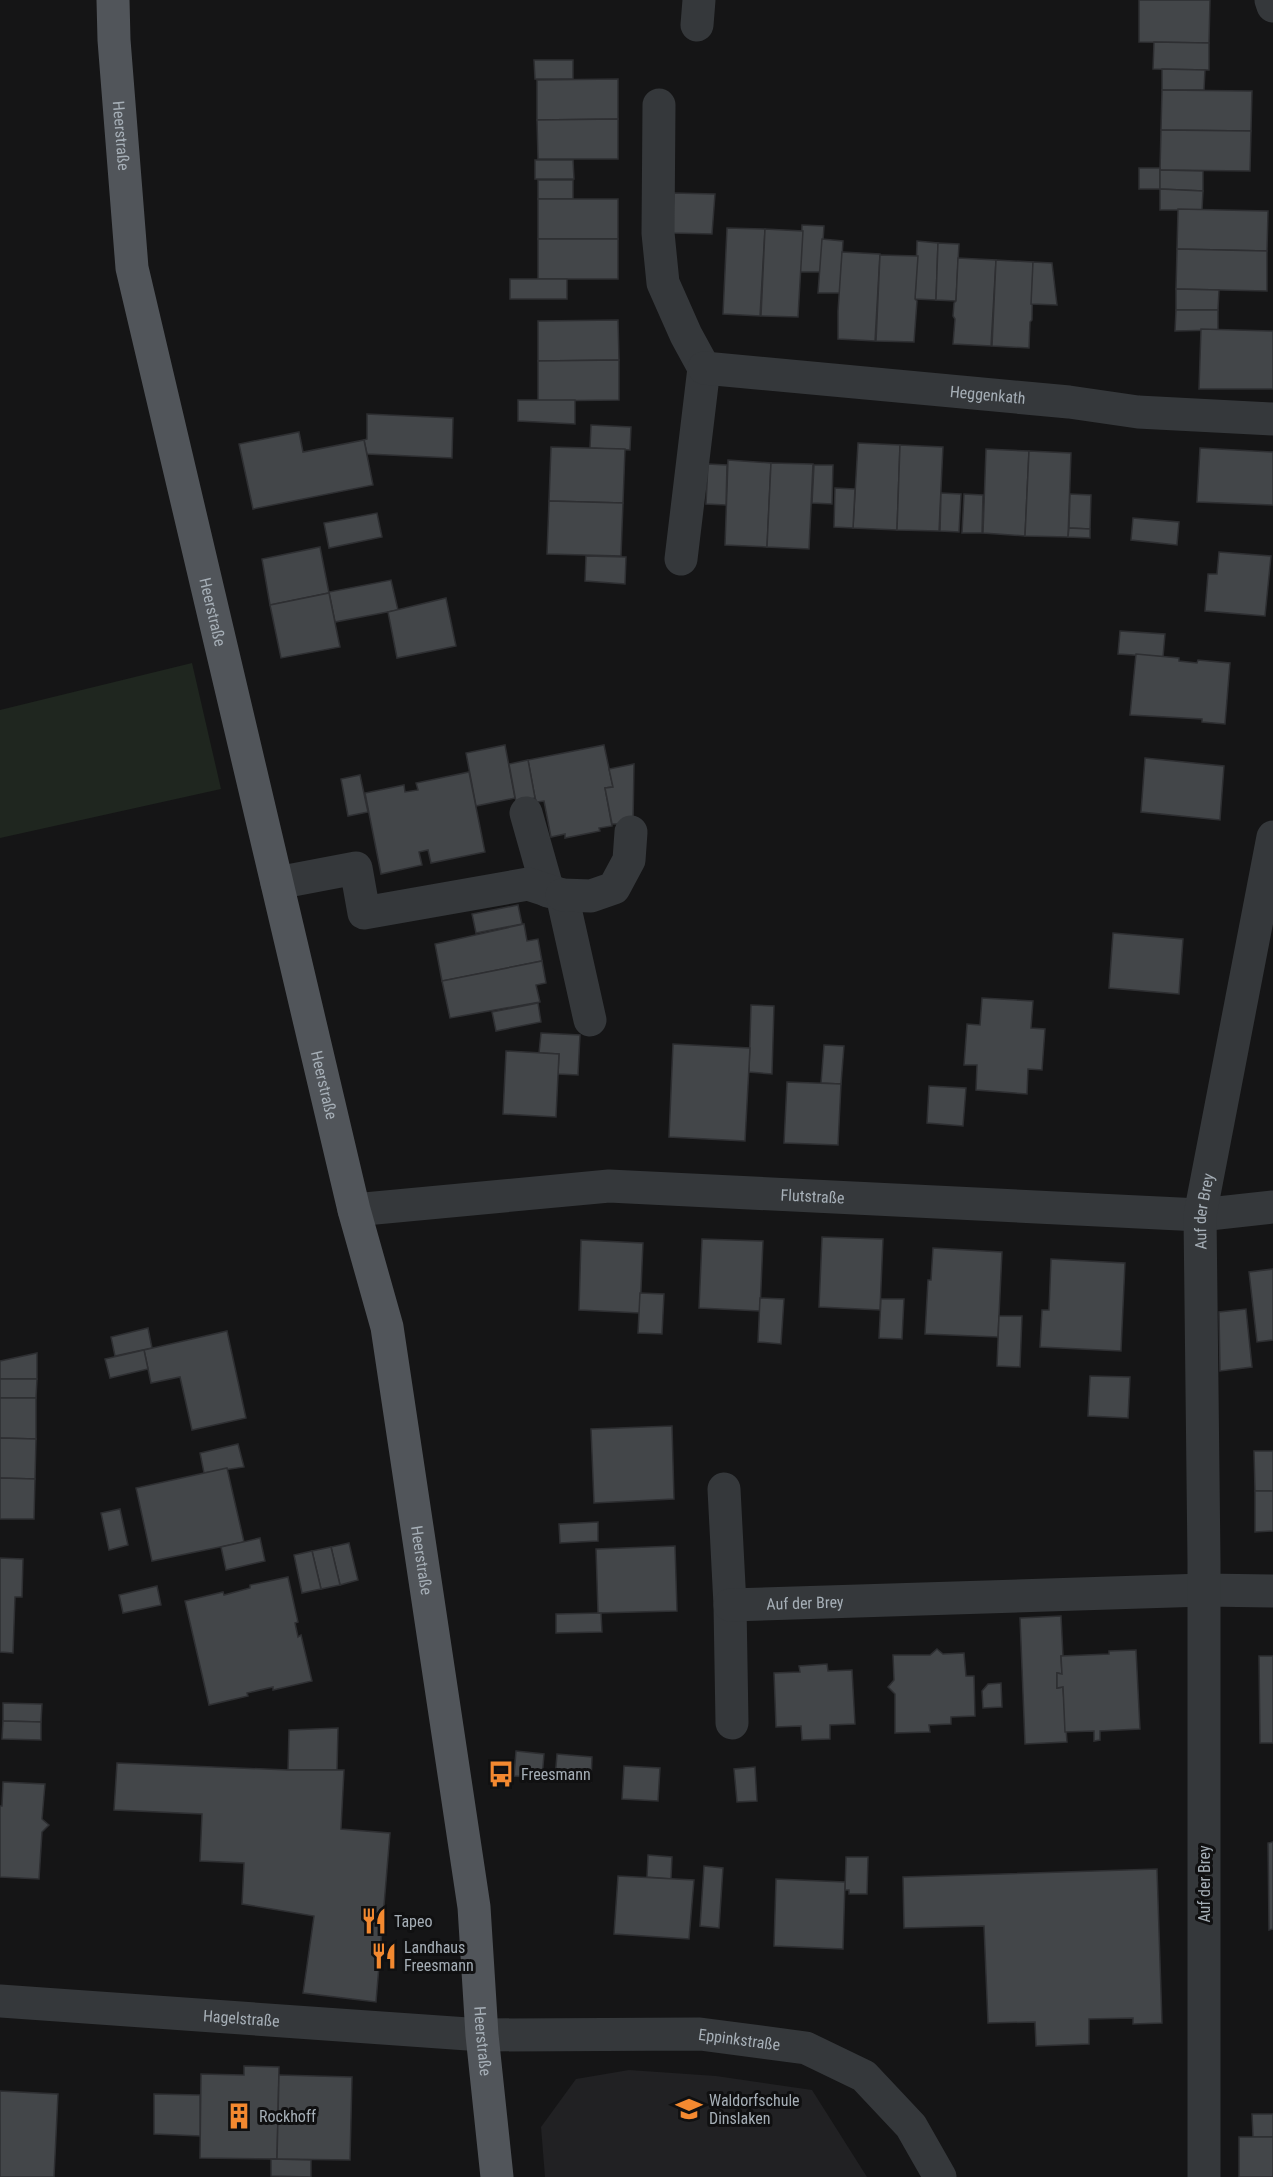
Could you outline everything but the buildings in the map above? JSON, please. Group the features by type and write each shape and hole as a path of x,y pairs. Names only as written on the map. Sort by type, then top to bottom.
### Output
{"main road":[{"name":"Heerstraße","path":"113,0 114,40 132,268 354,1210 387,1327 474,1907 482,2035 498,2177"}],"street":[{"path":"1271,0 1273,6"},
{"path":"659,105 658,233 663,283 686,335 704,368 681,559"},
{"name":"Heggenkath","path":"704,368 1070,402 1138,412 1273,419"},
{"path":"526,813 555,893 590,1020"},
{"path":"277,883 356,868 364,913 528,884 555,893 591,896 614,888 629,860 631,832"},
{"name":"Auf der Brey","path":"1204,2177 1204,1590 1200,1215 1273,837"},
{"name":"Flutstraße","path":"354,1210 609,1186 1200,1215 1273,1207"},
{"path":"724,1489 730,1605 732,1723"},
{"path":"1204,1590 1273,1591"},
{"name":"Auf der Brey","path":"730,1605 1204,1590"},
{"name":"Hagelstraße","path":"0,2001 482,2035"},
{"name":"Eppinkstraße","path":"482,2035 700,2034 806,2048 864,2076 911,2126 940,2177"}],"shaded area":[{"path":"192,663 221,789 0,838 0,710"},
{"name":"Waldorfschule Dinslaken","path":"629,2070 716,2076 812,2090 867,2177 545,2177 541,2127 576,2079"}],"place":[{"name":"Freesmann","path":"501,1774"},
{"name":"Tapeo","path":"374,1921"},
{"name":"Landhaus Freesmann","path":"384,1956"},
{"name":"Waldorfschule Dinslaken","path":"689,2109"},
{"name":"Rockhoff","path":"239,2116"}]}
